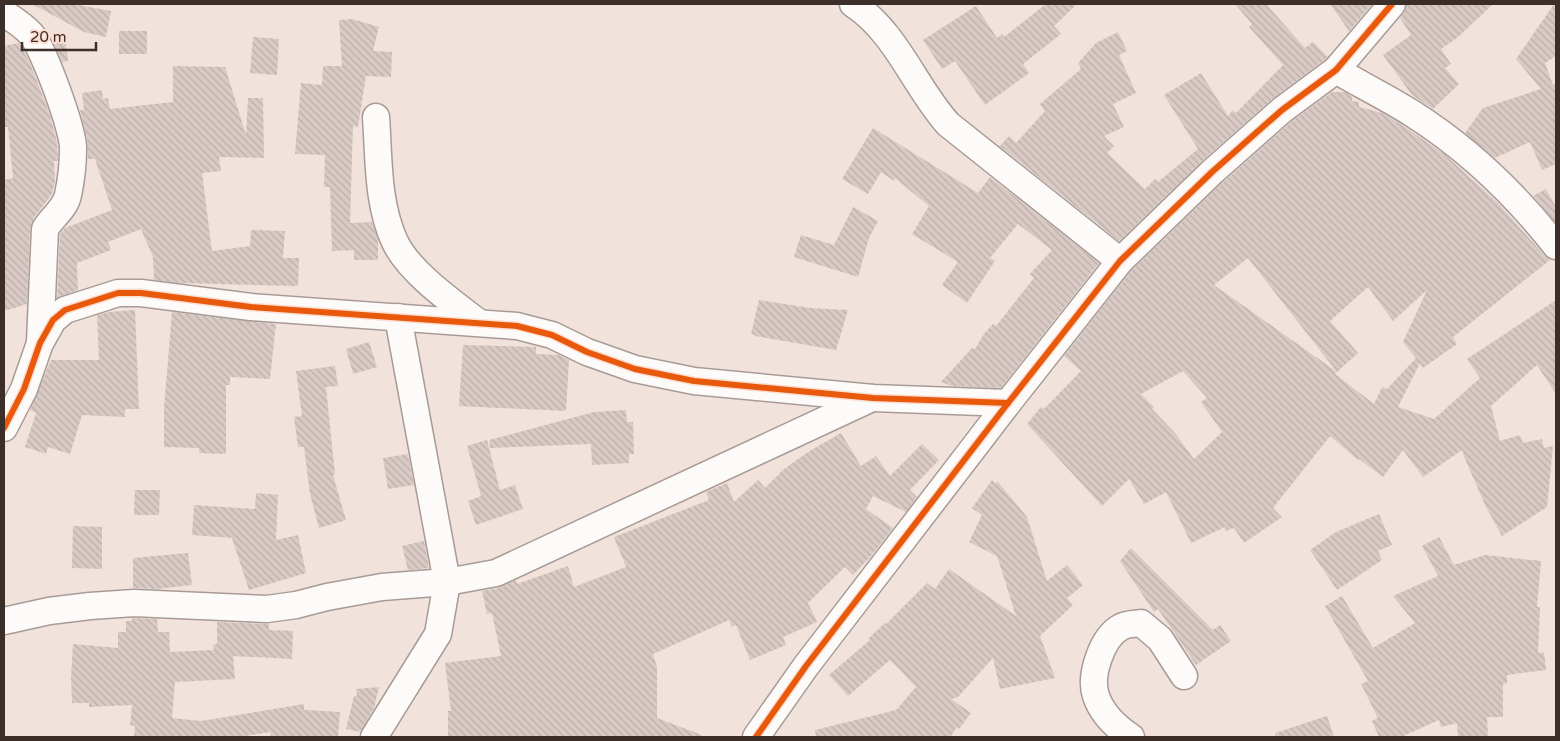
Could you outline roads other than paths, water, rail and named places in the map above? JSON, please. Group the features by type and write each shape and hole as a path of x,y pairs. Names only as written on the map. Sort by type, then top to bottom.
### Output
{"street":[{"path":"853,4 882,29 935,110 948,124 1120,261"},
{"path":"756,737 806,666 1008,403 1120,261 1212,172 1275,116 1336,70 1392,4"},
{"path":"4,13 31,34 40,47 69,125 74,148 68,196 61,210 52,218 45,229 40,343"},
{"path":"1336,70 1412,113 1461,148 1531,214 1556,246"},
{"path":"376,117 382,194 386,219 395,244 410,263 436,289 478,322"},
{"path":"4,428 24,389 40,343 53,320 65,310 118,293 141,293 252,306 517,326 552,335 587,352 635,368 694,381 873,398 1008,403"},
{"path":"374,737 438,634 447,582 398,317"},
{"path":"4,621 49,611 134,603 267,609 296,605 382,587 447,582 496,573 873,398"},
{"path":"1131,737 1106,716 1095,694 1095,668 1105,642 1122,626 1140,623 1160,639 1184,676"}]}
